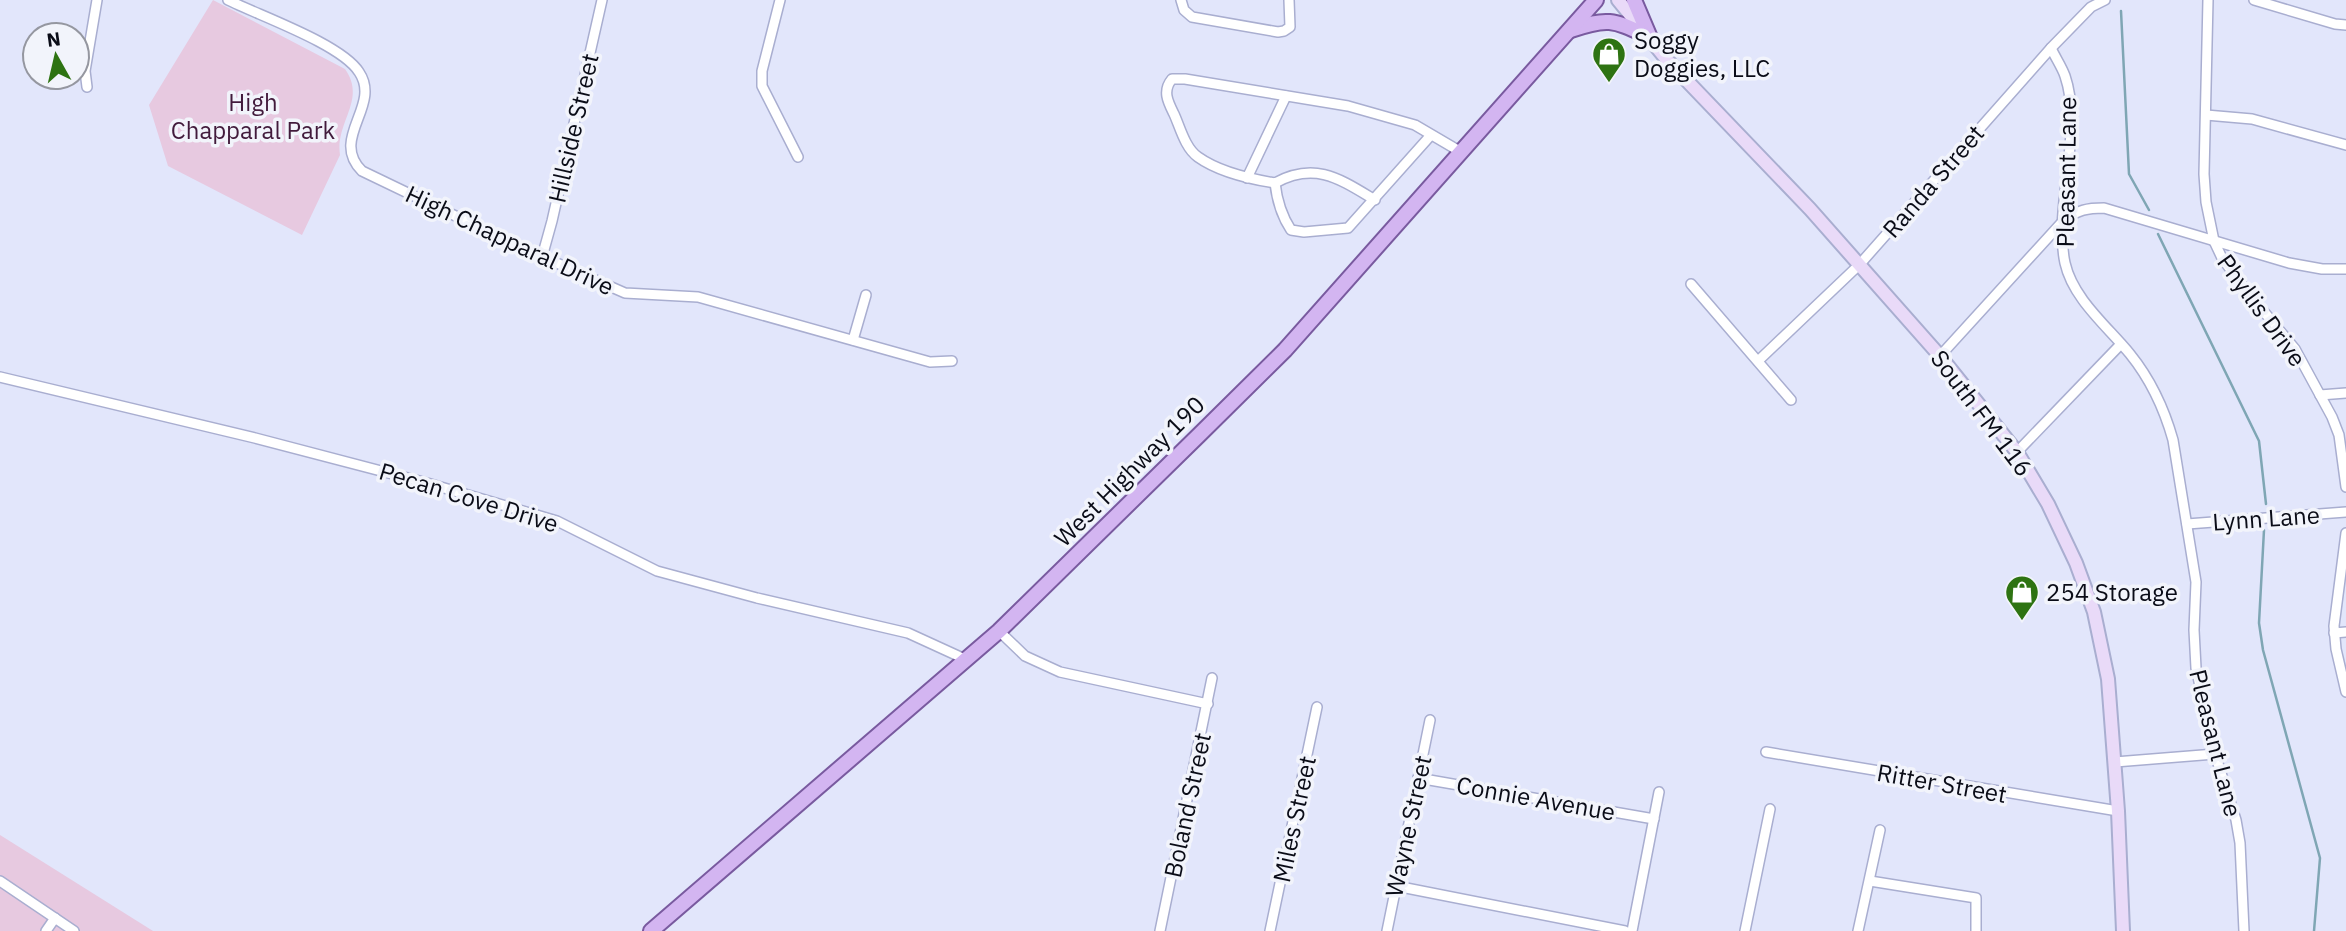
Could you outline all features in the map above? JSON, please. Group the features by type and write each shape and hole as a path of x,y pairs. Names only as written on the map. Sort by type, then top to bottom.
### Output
{"main road":[{"name":"West Highway 190","path":"651,931 999,631 1285,350 1596,0"},
{"name":"South FM 116","path":"1618,0 1667,60 1860,264 1940,356 2017,452 2048,504 2076,563 2094,612 2108,679 2118,811 2123,931"},
{"path":"1634,0 1650,39"},
{"path":"1570,30 1590,23 1611,21 1650,39"}],"street":[{"path":"91,36 97,0"},
{"name":"High Chapparal Drive","path":"228,0 280,22 341,55 361,74 366,88 365,98 350,148 353,162 362,171 542,257 625,293 698,298 930,362 952,361"},
{"name":"Hillside Street","path":"542,257 603,0"},
{"path":"780,0 762,71 762,86 798,157"},
{"path":"1181,0 1184,10 1192,16 1278,32 1290,27 1289,0"},
{"name":"Randa Street","path":"1758,361 1860,264 2050,48 2091,7 2105,0"},
{"name":"Phyllis Drive","path":"2208,0 2206,201 2214,241 2228,268 2295,349 2333,417 2339,435 2346,487"},
{"path":"2254,0 2346,25"},
{"name":"Pleasant Lane","path":"2050,48 2065,77 2071,108 2062,245 2071,284 2151,384 2167,418 2196,582 2196,668 2240,843 2244,931"},
{"path":"1375,200 1335,176 1306,172 1287,176 1275,183 1247,178 1197,157 1189,147 1167,99 1167,86 1172,79 1185,79 1348,106 1415,125 1461,152"},
{"path":"1247,178 1286,96"},
{"path":"2206,115 2252,119 2346,145"},
{"path":"1275,183 1277,201 1291,230 1304,232 1348,228 1431,135"},
{"path":"1940,356 2064,220 2077,211 2088,208 2104,208 2289,263 2322,269 2346,268"},
{"path":"1691,284 1791,400"},
{"path":"853,340 866,295"},
{"path":"2017,452 2120,344"},
{"name":"Pecan Cove Drive","path":"0,377 255,438 544,517 656,571 908,633 967,660"},
{"path":"2320,395 2346,393"},
{"name":"Lynn Lane","path":"2187,524 2346,512"},
{"path":"2346,533 2334,634 2346,692"},
{"path":"999,631 1025,656 1060,671 1208,704"},
{"path":"2334,634 2346,632"},
{"name":"Boland Street","path":"1160,931 1212,678"},
{"name":"Miles Street","path":"1270,931 1317,706"},
{"name":"Wayne Street","path":"1387,931 1430,720"},
{"name":"Ritter Street","path":"1766,752 2118,811"},
{"path":"2115,762 2216,754"},
{"name":"Connie Avenue","path":"1418,778 1654,819"},
{"path":"1632,931 1659,792"},
{"path":"1745,931 1770,809"},
{"path":"1858,931 1880,830"},
{"path":"0,881 74,931"},
{"path":"1870,881 1976,898 1976,931"},
{"path":"1396,886 1625,931"},
{"path":"46,931 55,918"}],"green space":[{"name":"High Chapparal Park","path":"213,0 345,69 351,80 352,101 342,132 340,155 302,235 168,166 149,105"},
{"path":"0,835 153,931 0,931"}],"waterway":[{"path":"2121,11 2129,174 2149,210"},
{"path":"2158,234 2259,441 2266,504"},
{"path":"2264,530 2259,623 2263,650 2320,858 2314,931"}],"place":[{"name":"Soggy Doggies, LLC","path":"1609,84"},
{"name":"254 Storage","path":"2022,622"}]}
